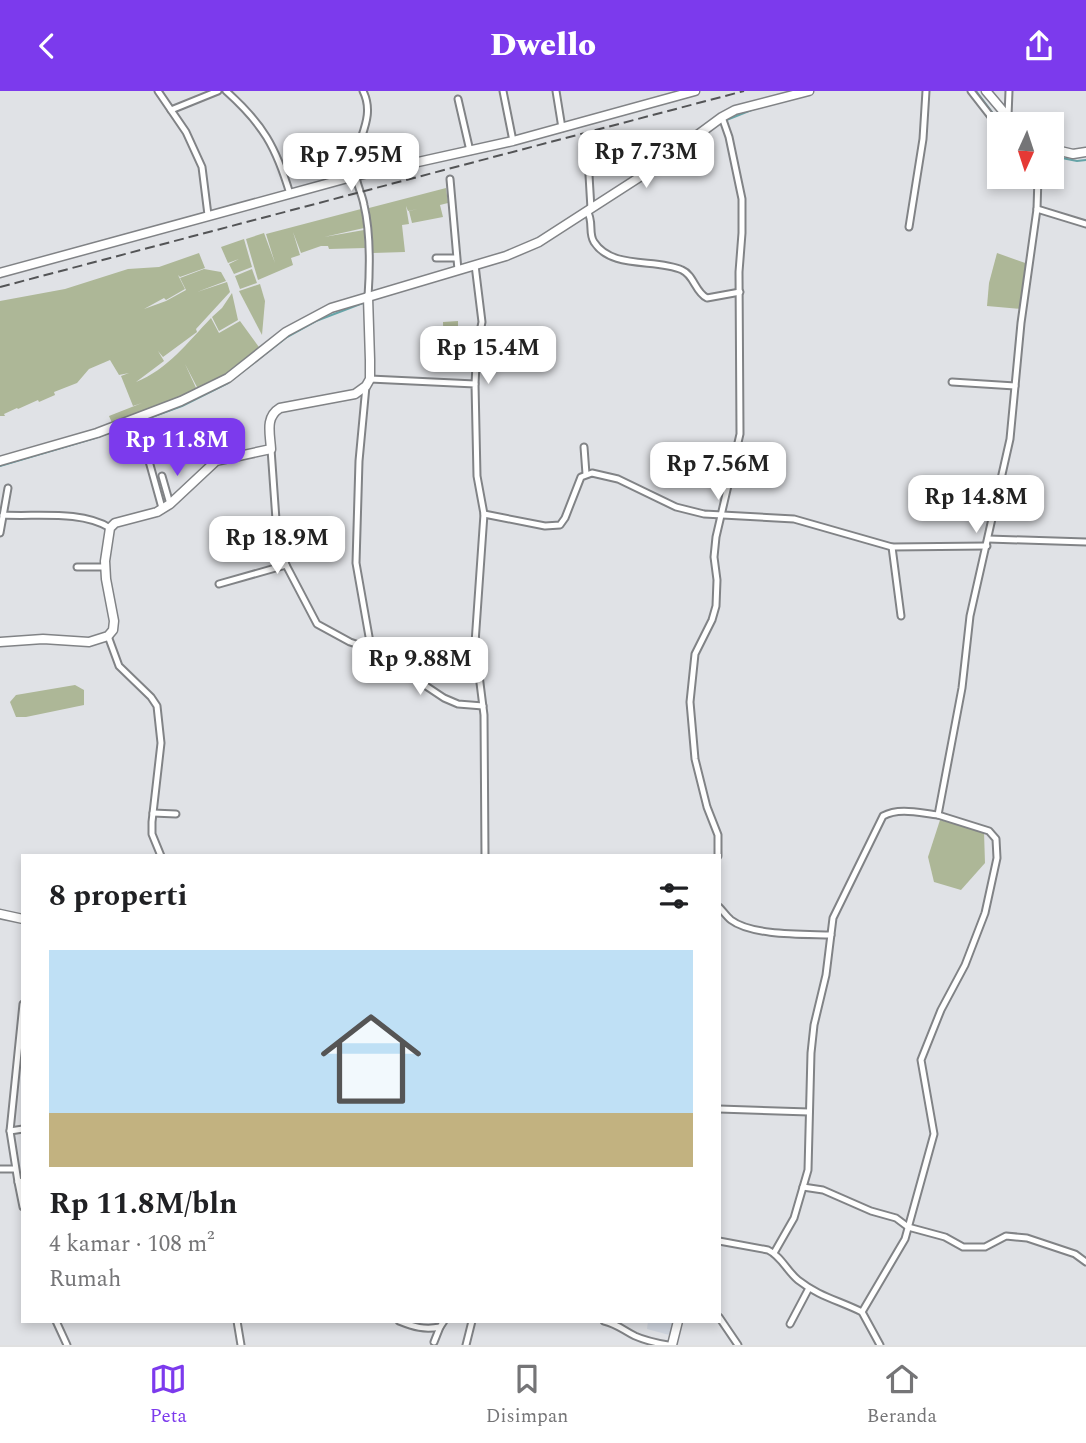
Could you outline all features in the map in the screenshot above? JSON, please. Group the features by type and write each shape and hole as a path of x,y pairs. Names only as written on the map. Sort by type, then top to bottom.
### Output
{"street":[{"path":"158,91 186,132 202,167 208,215"},
{"path":"172,110 218,91"},
{"path":"226,91 254,116 281,160 290,194"},
{"path":"363,91 368,103 368,114 356,156 355,176 365,205 370,274 368,382 359,461 356,563 371,648"},
{"path":"503,91 513,141"},
{"path":"556,91 562,128"},
{"path":"0,273 355,176 513,141 663,96 695,91"},
{"path":"0,461 137,421 181,401 228,378 286,333 314,316 369,301 458,270 475,268 539,243 589,212 735,110 809,91"},
{"path":"909,227 921,153 926,91"},
{"path":"971,91 987,112"},
{"path":"986,91 1005,112"},
{"path":"1008,112 1009,91"},
{"path":"458,99 470,151"},
{"path":"718,854 718,835 707,807 695,759 690,702 695,654 716,606 714,557 725,491 740,434 742,199 723,117"},
{"path":"587,141 592,239 600,250 627,262 667,265 689,273 702,296 707,298 740,292"},
{"path":"1064,152 1086,152"},
{"path":"450,179 458,270"},
{"path":"938,815 962,688 970,616 1010,439 1038,189"},
{"path":"1037,209 1086,224"},
{"path":"436,258 456,258"},
{"path":"475,268 482,322 477,346 475,384 477,476 484,514 475,643 483,706 485,854"},
{"path":"475,384 368,382 355,394 280,408 272,413 270,418 277,534 286,565 317,624 350,642 407,664 423,684 444,698 458,704 483,706"},
{"path":"952,382 1015,386"},
{"path":"137,421 166,506"},
{"path":"584,447 586,474"},
{"path":"0,642 43,639 89,642 108,636 113,630 114,621 106,567 110,528 115,523 166,506 216,461 271,449"},
{"path":"484,514 545,526 560,525 581,477 592,473 618,479 676,507 704,514 806,521 835,532 892,547 988,542 1086,542"},
{"path":"162,476 166,506"},
{"path":"0,533 8,488"},
{"path":"3,515 76,518 104,524 110,528"},
{"path":"892,547 901,616"},
{"path":"219,584 286,565"},
{"path":"77,567 106,567"},
{"path":"108,636 119,666 152,697 157,706 161,743 152,834 160,854"},
{"path":"774,1253 794,1218 808,1170 811,1053 833,918 883,816 892,812 909,811 938,815 989,831 996,839 997,858 985,913 965,965 941,1010 921,1060 934,1134 925,1173 905,1239 862,1311"},
{"path":"153,813 176,814"},
{"path":"721,909 731,920 743,926 766,931 831,935"},
{"path":"0,915 21,919"},
{"path":"20,1182 15,1169 10,1131 21,1024"},
{"path":"721,1109 810,1112"},
{"path":"10,1131 21,1129"},
{"path":"0,1169 15,1169"},
{"path":"803,1187 823,1190 871,1211 896,1218 908,1227 945,1237 963,1247 985,1247 1006,1236 1027,1238 1075,1254 1086,1262"},
{"path":"721,1241 768,1249 808,1288 862,1311 880,1345"},
{"path":"790,1324 808,1288"},
{"path":"721,1320 738,1345"},
{"path":"57,1323 67,1345"},
{"path":"237,1323 241,1345"},
{"path":"404,1323 417,1328 442,1324"},
{"path":"467,1345 471,1323"},
{"path":"613,1323 647,1341 670,1345 677,1323"},
{"path":"434,1342 442,1324"}],"shaded area":[{"path":"648,1323 676,1323 673,1336 647,1329"}],"green space":[{"path":"446,188 448,203 440,205 443,217 412,223 409,211 418,209 408,211 406,206 409,224 402,225 405,252 373,253 369,208"},
{"path":"361,209 364,228 324,237 364,230 365,248 329,249 328,246 321,246 301,253 293,232 300,255 291,258 293,265 258,280 246,239 264,233 275,263 266,234"},
{"path":"244,239 252,267 234,274 229,264 239,259 228,263 221,247"},
{"path":"199,253 205,268 180,277 178,275 185,289 144,309 166,301 186,290 180,278 204,269 221,272 226,281 197,292 227,282 230,292 196,329 197,332 163,357 158,351 164,361 136,382 168,363 211,318 219,333 240,321 261,350 227,375 198,389 185,364 197,390 113,425 109,416 142,403 133,406 121,376 129,373 119,375 110,360 89,369 77,383 54,392 55,395 0,416 0,301 65,289 128,269 159,267"},
{"path":"997,253 1028,264 1022,309 987,306 989,283"},
{"path":"252,269 257,283 240,289 235,276"},
{"path":"260,284 265,301 262,335 239,291"},
{"path":"232,293 238,320 219,331 212,317"},
{"path":"458,321 458,343 470,344 472,359 444,359 443,322"},
{"path":"75,685 84,690 84,705 16,717 10,702 16,695"},
{"path":"940,820 984,832 985,863 961,890 934,882 928,857"}],"waterway":[{"path":"976,91 992,112"},
{"path":"724,121 754,109"},
{"path":"1064,158 1086,160"},
{"path":"141,421 182,406 228,383 287,337 316,321 363,303"},
{"path":"0,466 136,423"}],"railway":[{"path":"0,287 744,91"}]}
